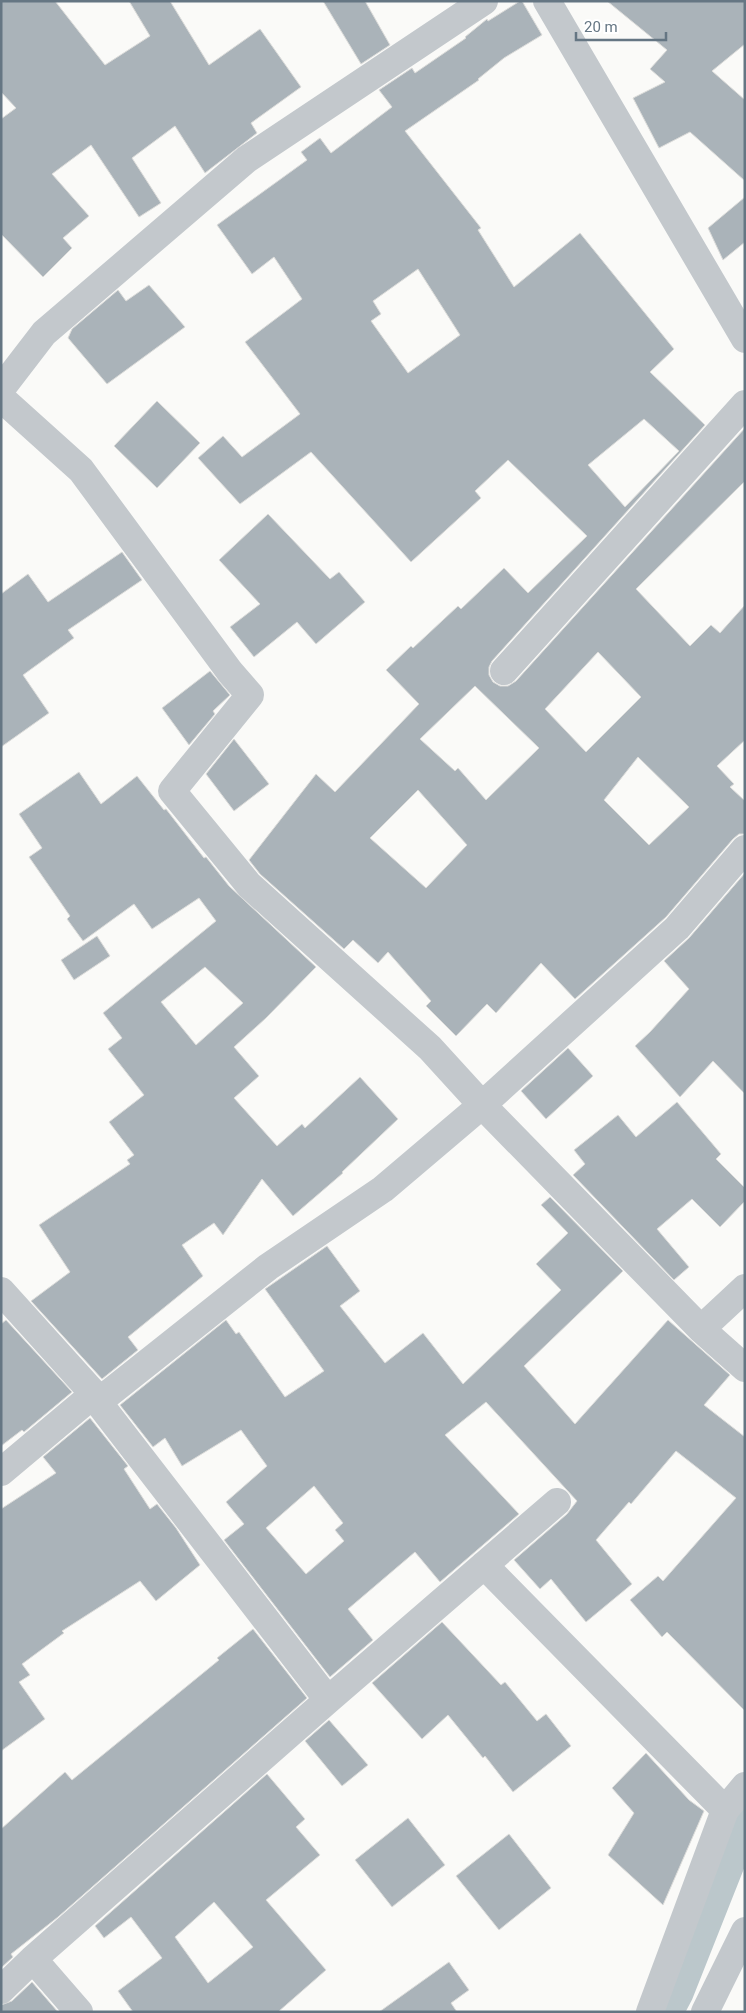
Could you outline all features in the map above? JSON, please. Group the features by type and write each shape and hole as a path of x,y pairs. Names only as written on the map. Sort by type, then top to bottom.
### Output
{"street":[{"path":"1,389 44,333 247,160 484,1"},
{"path":"547,1 745,339"},
{"path":"1,398 81,470 230,672 250,695 172,791 249,885 430,1048 482,1105 701,1329 745,1368"},
{"path":"504,671 745,404"},
{"path":"1,1472 268,1267 383,1189 482,1105 677,928 745,849"},
{"path":"701,1329 745,1288"},
{"path":"1,1291 96,1398 328,1700"},
{"path":"1,1990 33,1959 328,1700 557,1502"},
{"path":"484,1565 725,1810"},
{"path":"650,2012 725,1810 745,1786"},
{"path":"706,2012 745,1931"},
{"path":"33,1959 79,2012"}],"building":[{"path":"1,1 55,1 105,65 150,36 129,1 170,1 209,65 260,29 301,87 251,123 257,133 205,173 175,126 132,158 161,203 139,217 91,145 52,174 89,216 63,238 72,248 43,277 1,234 1,119 16,108 1,92"},
{"path":"323,1 365,1 390,45 361,64"},
{"path":"522,1 542,35 504,58 479,80 405,131 481,228 478,230 514,287 580,233 674,349 650,372 705,425 492,661 489,667 489,675 493,682 500,686 508,686 516,681 745,428 745,481 636,589 690,646 711,625 720,633 745,605 745,740 717,766 734,784 730,787 745,801 745,834 739,834 733,839 666,917 575,999 541,963 496,1013 487,1004 456,1036 426,1006 431,1001 388,952 378,963 353,940 344,949 260,874 249,860 316,774 335,792 419,704 386,670 411,646 413,648 458,606 461,609 504,568 528,593 587,536 508,460 475,491 481,498 411,562 311,452 240,504 198,458 223,436 242,457 300,414 245,342 302,299 274,257 252,274 217,225 307,160 301,152 320,138 331,153 392,107 379,90 412,68 415,73 466,38 487,19 488,21","holes":["418,269 460,335 408,373 371,321 381,314 373,301","644,419 679,451 625,507 588,465","598,652 641,697 586,752 545,709","475,686 539,748 486,800 458,768 455,771 420,739","638,757 689,807 649,845 604,800","418,790 467,845 426,888 370,838"]},
{"path":"607,1 745,1 745,44 712,71 745,100 745,181 690,132 659,148 633,98 665,82 650,69 667,50"},
{"path":"745,197 745,242 723,260 708,228"},
{"path":"149,285 185,327 107,384 68,338 72,329 118,290 126,301"},
{"path":"157,401 200,443 157,488 114,446"},
{"path":"268,514 330,579 339,572 365,602 316,644 297,622 254,657 230,627 260,604 219,560"},
{"path":"122,552 142,580 68,630 74,638 23,675 49,713 1,747 1,594 28,574 48,602"},
{"path":"210,671 230,695 213,711 215,714 189,745 162,708"},
{"path":"234,739 269,784 234,811 206,774"},
{"path":"79,772 101,804 137,776 229,886 316,967 266,1018 234,1047 259,1076 234,1098 277,1146 302,1124 305,1128 360,1077 398,1119 343,1173 293,1216 262,1179 223,1235 214,1223 182,1245 203,1276 128,1337 138,1350 102,1379 31,1301 70,1272 39,1225 130,1164 127,1160 134,1155 109,1122 144,1095 108,1049 122,1038 103,1013 216,921 199,898 152,929 134,904 83,941 67,919 70,916 29,857 42,848 19,814","holes":["205,967 243,1003 196,1045 161,1002"]},
{"path":"745,873 745,1094 713,1061 680,1097 635,1046 689,989 664,961 689,938"},
{"path":"97,936 110,956 74,980 61,960"},
{"path":"568,1048 593,1076 546,1119 521,1091"},
{"path":"677,1102 721,1154 716,1159 745,1188 745,1201 720,1227 692,1199 657,1229 689,1267 674,1280 573,1175 585,1164 574,1150 618,1115 636,1137"},
{"path":"550,1197 623,1271 524,1366 575,1424 668,1320 730,1375 704,1405 745,1437 745,1711 667,1632 662,1637 630,1600 658,1576 663,1581 736,1498 676,1451 631,1504 629,1502 596,1540 632,1584 586,1622 551,1579 540,1589 514,1560 567,1514 577,1501 486,1402 445,1435 519,1514 440,1582 415,1552 348,1609 373,1640 330,1677 224,1540 244,1524 226,1502 267,1466 241,1430 182,1466 165,1438 153,1447 120,1405 226,1320 236,1334 239,1332 285,1397 324,1371 265,1289 327,1246 360,1291 340,1306 385,1363 423,1333 463,1384 561,1290 536,1264 568,1233 541,1205","holes":["314,1486 343,1523 335,1530 344,1541 306,1574 266,1528"]},
{"path":"6,1320 72,1392 24,1432 22,1430 1,1446 1,1324"},
{"path":"90,1418 128,1466 124,1469 150,1509 157,1504 176,1528 200,1565 156,1601 140,1581 62,1631 64,1633 22,1664 30,1675 19,1682 45,1719 1,1751 1,1509 56,1473 43,1457"},
{"path":"442,1622 501,1685 505,1682 537,1721 546,1714 571,1746 513,1792 485,1756 483,1758 448,1715 422,1739 372,1683"},
{"path":"253,1629 307,1698 58,1917 11,1954 13,1957 1,1968 1,1829 65,1772 72,1780 219,1660 217,1658"},
{"path":"329,1720 368,1765 342,1786 305,1741"},
{"path":"646,1753 689,1800 704,1811 663,1905 608,1855 634,1813 612,1788"},
{"path":"267,1774 305,1819 296,1827 320,1855 266,1900 326,1970 278,2012 133,2012 118,1991 162,1958 131,1917 104,1938 95,1926","holes":["214,1902 253,1947 208,1983 175,1937"]},
{"path":"408,1818 445,1865 392,1907 355,1860"},
{"path":"509,1834 551,1888 499,1930 456,1876"},
{"path":"449,1962 469,1990 451,2003 457,2012 379,2012"},
{"path":"32,1982 58,2012 1,2012 1,2005 12,2001"}],"waterway":[{"path":"668,2012 678,1993 745,1824"}]}
